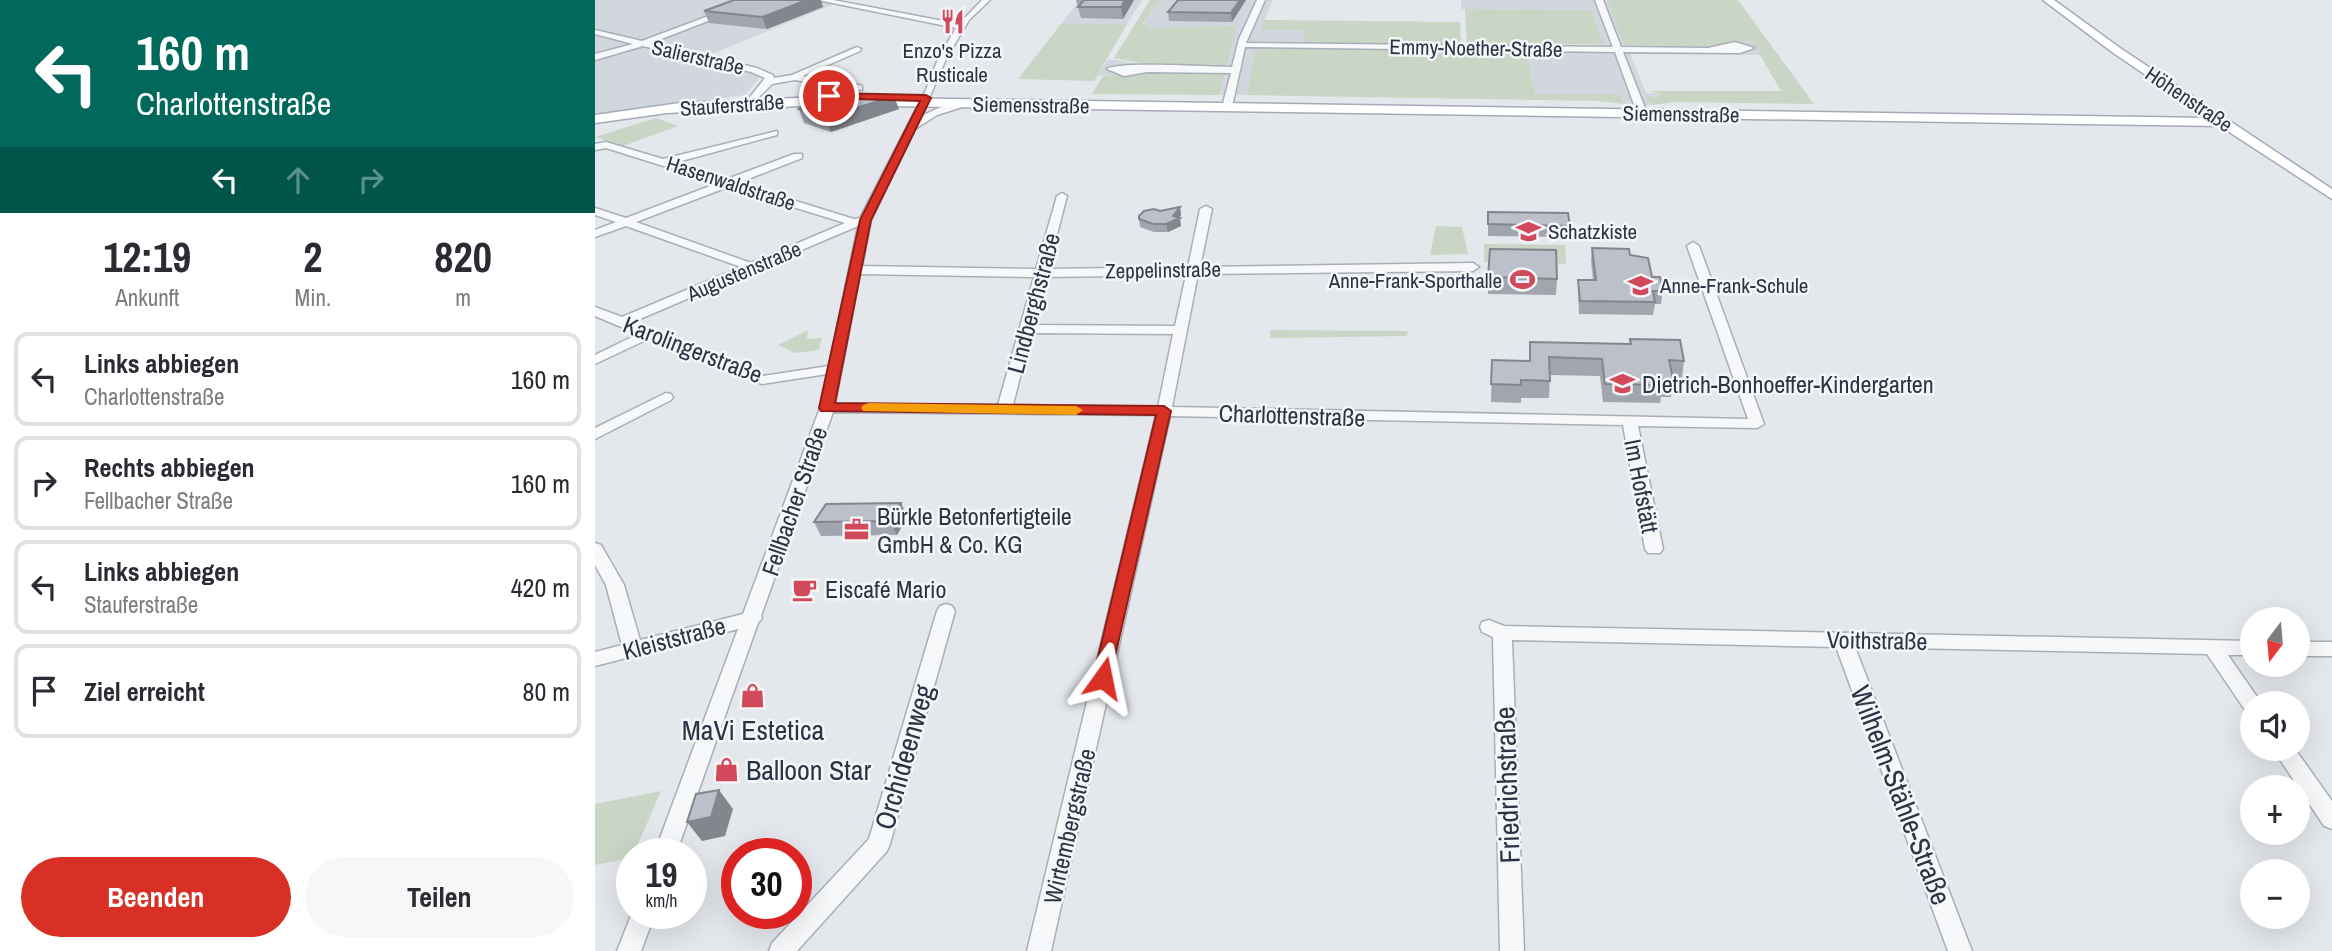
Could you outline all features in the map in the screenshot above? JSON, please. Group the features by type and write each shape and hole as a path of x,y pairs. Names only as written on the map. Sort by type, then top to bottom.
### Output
{"main road":[{"name":"Höhenstraße","path":"2048,0 2192,102 2332,195"},
{"name":"Stauferstraße","path":"595,119 753,100 924,101"},
{"name":"Siemensstraße","path":"924,101 967,104 1140,105"},
{"name":"Siemensstraße","path":"924,101 2222,122"},
{"path":"2173,120 2189,113 2192,102"}],"street":[{"path":"595,57 641,44 758,0"},
{"path":"822,0 961,27"},
{"name":"Fellbacher Straße","path":"671,838 827,408 854,270 860,221 911,128 937,68 961,27 986,0"},
{"path":"1227,107 1242,46 1261,0"},
{"path":"1599,0 1642,113"},
{"name":"Salierstraße","path":"595,32 754,70 770,77 769,82 753,100"},
{"name":"Emmy-Noether-Straße","path":"1242,46 1710,50"},
{"path":"769,82 794,77 857,49"},
{"path":"1147,69 1236,70"},
{"path":"794,77 859,88"},
{"path":"911,128 934,113 967,104"},
{"path":"665,162 774,133"},
{"name":"Hasenwaldstraße","path":"601,146 665,162 860,221"},
{"path":"595,234 798,156"},
{"name":"Lindberghstraße","path":"1004,410 1062,196"},
{"name":"Wirtembergstraße","path":"1039,951 1164,411 1206,209"},
{"path":"595,211 752,267"},
{"name":"Augustenstraße","path":"622,322 860,221"},
{"name":"Charlottenstraße","path":"827,408 1164,411 1757,424 1693,246"},
{"name":"Zeppelinstraße","path":"854,270 1041,273 1473,267"},
{"name":"Karolingerstraße","path":"595,311 762,380 834,369"},
{"path":"1027,329 1181,330"},
{"path":"595,360 648,334"},
{"path":"595,434 666,397"},
{"name":"Im Hofstätt","path":"1630,422 1654,549"},
{"path":"595,549 615,585 633,649"},
{"name":"Orchideenweg","path":"781,951 879,844 946,611"},
{"name":"Kleiststraße","path":"595,659 753,618"},
{"name":"Voithstraße","path":"1496,630 2240,648"},
{"name":"Friedrichstraße","path":"1496,630 1511,951"},
{"name":"Wilhelm-Stähle-Straße","path":"1843,639 1960,951"},
{"path":"2212,647 2243,691"},
{"path":"2310,649 2332,649"},
{"path":"2291,761 2332,819"},
{"path":"629,951 637,929"}],"shaded area":[{"path":"595,0 832,0 826,2 834,4 702,58 750,71 759,78 745,95 595,117"},
{"path":"1080,0 1142,0 1127,24 1061,24"},
{"path":"1161,0 1273,0 1260,29 1308,30 1303,43 1598,46 1591,11 1461,9 1461,0 1607,0 1626,45 1713,47 1727,42 1752,41 1761,55 1630,54 1646,93 1658,93 1660,97 1649,102 1652,105 1623,104 1620,94 1535,94 1526,52 1247,91 1247,95 1219,95 1223,74 1097,76 1108,59 1155,66 1237,26 1147,28 1142,25"}],"green space":[{"path":"1150,0 1161,0 1142,24 1150,25 1148,28 1237,26 1227,65 1155,66 1114,58"},
{"path":"1607,0 1738,0 1814,104 1674,102 1652,105 1645,97 1659,97 1659,93 1645,91 1781,91 1752,41 1727,42 1713,47 1625,45"},
{"path":"1465,9 1591,10 1603,44 1467,45"},
{"path":"1263,20 1460,22 1461,45 1302,43 1307,30 1260,30"},
{"path":"1061,24 1127,24 1094,81 1018,79"},
{"path":"1255,51 1526,51 1535,94 1620,94 1623,104 1598,101 1247,95"},
{"path":"1154,73 1224,75 1219,95 1092,94 1103,76"},
{"path":"656,118 678,126 623,146 595,137"},
{"path":"1436,226 1462,227 1468,254 1430,255"},
{"path":"1484,244 1565,245 1566,264 1484,262"},
{"path":"808,330 807,339 822,338 819,350 795,353 778,345"},
{"path":"1270,330 1408,331 1407,336 1270,338"},
{"path":"661,791 641,838 616,838 616,861 595,865 595,804"}],"building":[{"path":"734,0 807,0 762,17 704,11"},
{"path":"1084,0 1125,0 1121,7 1078,7"},
{"path":"1178,0 1240,0 1231,13 1168,12"},
{"path":"822,94 894,96 825,118 799,109"},
{"path":"1180,207 1173,216 1180,218 1166,224 1153,224 1139,219 1144,211"},
{"path":"1488,212 1568,213 1570,226 1488,224"},
{"path":"1592,248 1629,249 1630,255 1648,258 1652,277 1660,277 1663,291 1653,291 1655,302 1580,301 1578,280 1596,280"},
{"path":"1490,249 1556,250 1557,279 1488,277"},
{"path":"1630,339 1680,340 1684,361 1669,360 1673,379 1662,379 1663,385 1605,384 1602,359 1549,357 1550,381 1521,380 1521,385 1491,384 1492,360 1530,361 1530,342 1631,344"},
{"path":"901,503 890,521 814,522 826,504"},
{"path":"719,790 711,817 687,822 696,794"}],"slow traffic":[{"path":"869,408 1076,410"}],"place":[{"name":"Enzo's Pizza Rusticale","path":"952,21"},
{"name":"Schatzkiste","path":"1528,231"},
{"name":"Anne-Frank-Sporthalle","path":"1522,280"},
{"name":"Anne-Frank-Schule","path":"1640,285"},
{"name":"Dietrich-Bonhoeffer-Kindergarten","path":"1622,384"},
{"name":"Bürkle Betonfertigteile GmbH & Co. KG","path":"857,530"},
{"name":"Eiscafé Mario","path":"805,589"},
{"name":"MaVi Estetica","path":"753,696"},
{"name":"Balloon Star","path":"726,770"}],"route":[{"path":"829,96 926,98 865,220 827,408 1164,411 1103,678"}]}
